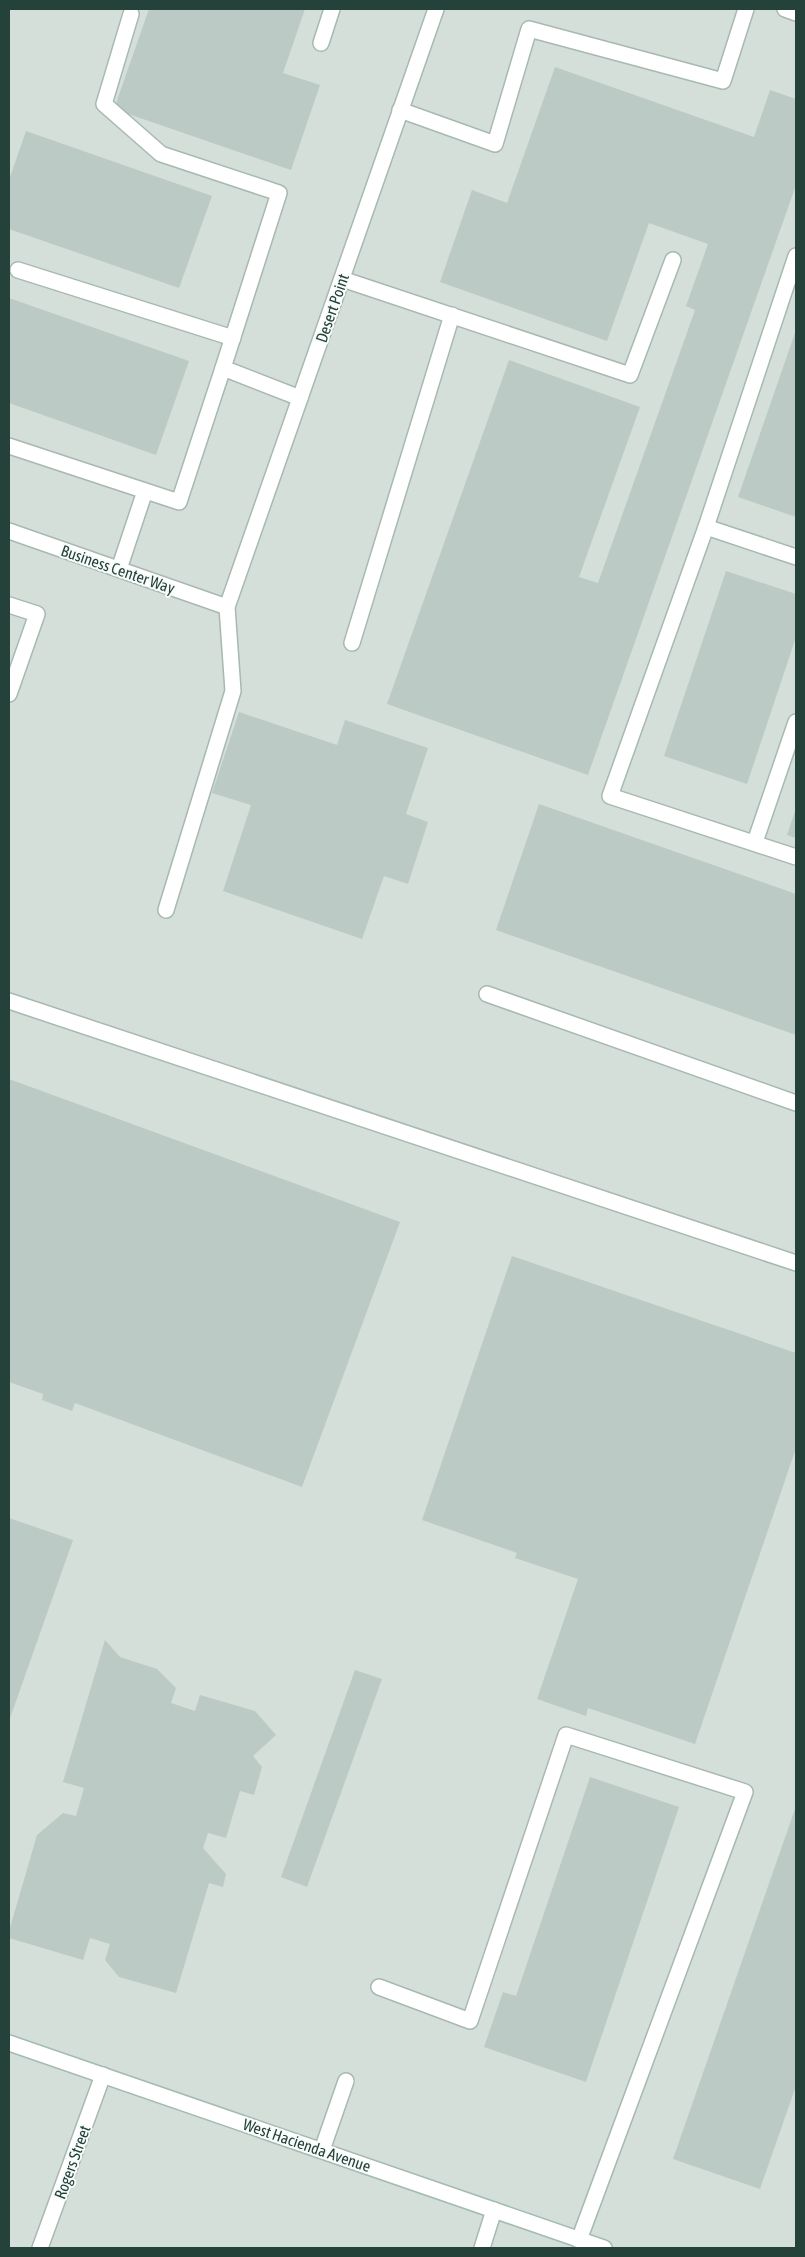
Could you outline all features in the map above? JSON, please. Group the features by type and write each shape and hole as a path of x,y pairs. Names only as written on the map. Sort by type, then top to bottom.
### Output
{"street":[{"path":"321,43 332,9"},
{"name":"Desert Point","path":"227,607 436,9"},
{"path":"400,110 495,144 530,29 723,81 746,9"},
{"path":"785,9 796,13"},
{"path":"9,446 179,502 279,193 161,154 104,104 131,14"},
{"path":"796,256 793,277 610,796 796,857"},
{"path":"342,279 630,375 673,260"},
{"path":"18,270 233,338"},
{"path":"352,643 452,315"},
{"path":"223,368 300,398"},
{"path":"118,569 145,491"},
{"path":"706,527 796,557"},
{"name":"Business Center Way","path":"9,531 227,607"},
{"path":"9,605 37,614 9,694"},
{"path":"166,910 233,691 227,607"},
{"path":"755,842 796,722"},
{"path":"487,994 796,1103"},
{"path":"9,1002 796,1263"},
{"path":"379,1987 470,2022 566,1735 745,1792 579,2240"},
{"name":"West Hacienda Avenue","path":"9,2043 604,2248"},
{"name":"Rogers Street","path":"40,2248 103,2075"},
{"path":"322,2150 346,2081"},
{"path":"482,2248 494,2210"}],"shaded area":[{"path":"9,9 796,9 796,2248 9,2248"}],"building":[{"path":"149,9 305,9 283,73 320,85 291,170 114,109"},
{"path":"555,67 754,137 770,90 796,99 796,185 588,775 387,704 509,360 640,407 579,577 598,583 695,310 686,306 708,244 649,223 607,341 440,282 472,190 507,203"},
{"path":"26,131 212,196 179,288 9,229 9,180"},
{"path":"9,298 189,361 156,455 9,403"},
{"path":"796,330 796,517 738,497"},
{"path":"726,571 796,594 796,637 747,784 664,756"},
{"path":"239,712 337,745 345,720 428,748 406,814 428,822 408,884 384,876 362,939 223,891 251,805 212,793"},
{"path":"539,804 796,894 796,1035 496,930"},
{"path":"796,808 796,838 787,835"},
{"path":"9,1079 400,1222 302,1487 75,1403 72,1411 42,1400 43,1394 9,1382"},
{"path":"512,1256 796,1353 796,1448 695,1744 588,1708 586,1716 537,1699 578,1579 515,1558 517,1553 422,1520"},
{"path":"9,1518 73,1540 9,1721"},
{"path":"105,1640 120,1657 157,1669 176,1688 171,1703 195,1711 200,1695 255,1711 276,1735 253,1756 262,1767 254,1795 240,1791 226,1838 208,1833 203,1848 226,1874 223,1887 209,1883 176,1993 119,1977 105,1960 110,1944 90,1938 83,1960 9,1938 9,1931 37,1835 63,1813 76,1816 84,1788 63,1782"},
{"path":"355,1670 382,1679 307,1887 281,1877"},
{"path":"590,1777 679,1807 586,2082 484,2047 503,1992 516,1996"},
{"path":"796,1806 796,2086 760,2189 673,2159"}]}
